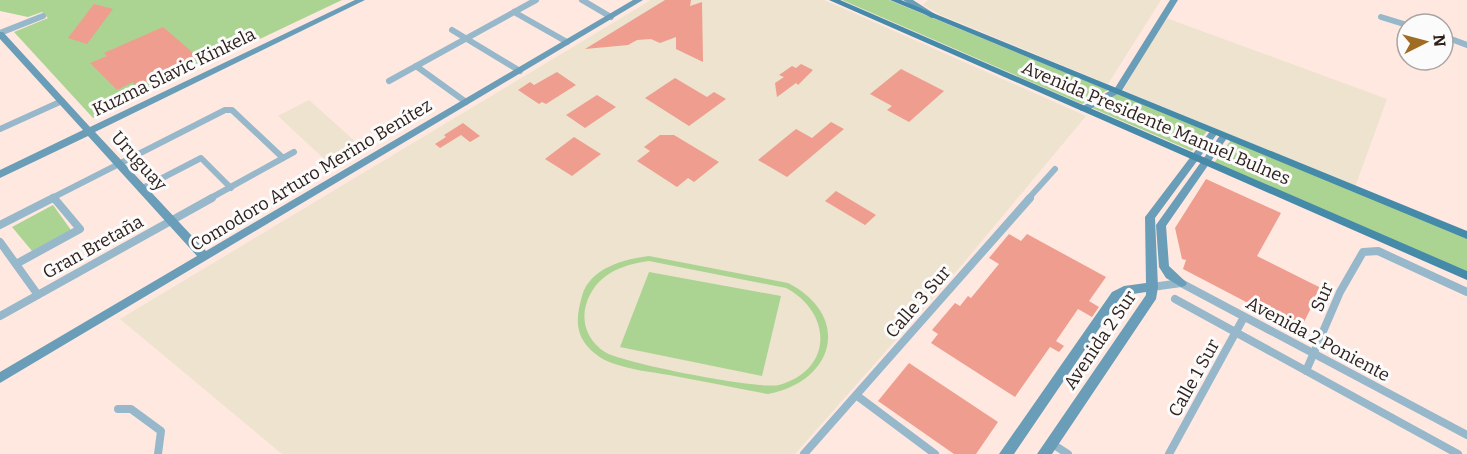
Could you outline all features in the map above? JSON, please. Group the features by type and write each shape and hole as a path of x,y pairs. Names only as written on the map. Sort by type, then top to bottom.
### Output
{"main road":[{"name":"Avenida Presidente Manuel Bulnes","path":"833,0 1467,276"},
{"name":"Avenida Presidente Manuel Bulnes","path":"894,0 1467,235"}],"street":[{"name":"Kuzma Slavic Kinkela","path":"0,174 362,0"},
{"path":"389,81 536,0"},
{"path":"582,0 611,17"},
{"name":"Comodoro Arturo Merino Benítez","path":"0,378 639,0"},
{"path":"907,0 937,17"},
{"path":"1084,110 1118,90 1174,0"},
{"path":"514,12 567,42"},
{"path":"0,34 43,16"},
{"path":"1380,17 1395,21"},
{"path":"452,30 520,71"},
{"name":"Uruguay","path":"0,34 205,257"},
{"path":"416,66 466,102"},
{"path":"0,129 62,101"},
{"path":"0,225 228,110 232,110 283,158"},
{"path":"1181,283 1152,287 1150,217 1194,157 1219,134"},
{"path":"1181,283 1164,267 1161,225 1206,162 1219,134"},
{"name":"Gran Bretaña","path":"0,316 294,152"},
{"path":"141,189 201,158 231,188"},
{"name":"Calle 3 Sur","path":"804,454 1055,169"},
{"path":"16,264 80,229 53,197"},
{"path":"0,242 38,295"},
{"name":"Sur","path":"1306,371 1360,254 1367,250 1378,251 1467,292"},
{"name":"Avenida 2 Poniente","path":"1181,283 1467,435"},
{"name":"Avenida 2 Sur","path":"1006,454 1116,295 1124,291 1152,287 1152,296 1048,448"},
{"name":"Avenida 2 Poniente","path":"1175,298 1458,454"},
{"name":"Calle 1 Sur","path":"1169,454 1244,317"},
{"path":"856,395 922,451 936,454"},
{"path":"118,409 131,409 161,431 158,454"},
{"path":"1048,448 1068,454"}],"shaded area":[{"path":"651,0 824,0 1086,116 961,266 795,454 282,454 120,319"},
{"path":"928,0 1161,0 1108,84 941,15 923,5"},
{"path":"1166,18 1387,99 1355,187 1123,90"},
{"path":"309,100 366,151 335,169 278,116"}],"green space":[{"path":"0,0 342,0 93,118 14,32 48,18 42,12 28,17 0,11"},
{"path":"842,0 889,0 1108,90 1082,104"},
{"path":"1116,93 1207,131 1192,151 1092,108"},
{"path":"1231,140 1467,237 1467,272 1214,163"},
{"path":"53,205 71,230 32,251 12,227"},
{"path":"649,256 788,283 808,297 821,312 827,329 827,346 821,362 808,376 791,387 768,394 635,369 615,364 597,355 584,341 579,329 579,309 586,286 592,278 609,267","holes":["649,261 786,288 801,299 812,312 819,326 820,340 817,354 809,367 797,378 779,385 720,380 617,357 599,348 590,337 585,325 586,305 596,286 610,273 638,263"]},
{"path":"649,272 781,296 762,376 620,347"}],"building":[{"path":"665,0 691,0 690,6 702,2 703,62 676,49 676,37 660,43 651,39 637,40 628,45 585,49"},
{"path":"94,4 113,9 87,44 68,38"},
{"path":"163,27 198,57 136,86 133,82 117,90 90,63 107,56 104,53"},
{"path":"801,64 813,70 798,85 796,83 777,97 775,83 784,77 779,75 792,66 796,68"},
{"path":"901,69 944,91 909,122 887,110 892,106 870,94"},
{"path":"557,72 576,85 546,104 542,102 539,104 518,90 530,82 534,85"},
{"path":"675,78 707,97 714,92 726,99 689,126 645,98"},
{"path":"597,95 616,107 585,128 566,115"},
{"path":"831,122 844,129 787,177 758,160 796,129 812,138"},
{"path":"463,123 480,136 470,142 461,135 440,148 435,144 446,137 444,135"},
{"path":"660,135 674,135 719,162 694,182 688,178 677,187 637,161 650,151 644,147"},
{"path":"574,137 601,154 572,176 545,159"},
{"path":"1206,179 1281,213 1257,256 1321,288 1300,330 1183,269 1186,260 1182,259 1175,228"},
{"path":"836,191 876,215 865,225 825,201"},
{"path":"1009,234 1021,241 1027,234 1106,277 1089,301 1099,307 1092,317 1078,309 1056,341 1064,346 1059,352 1050,347 1015,397 931,343 938,334 932,330 955,303 960,306 968,296 971,298 999,264 989,258"},
{"path":"909,363 998,422 976,454 954,454 878,401"}]}
